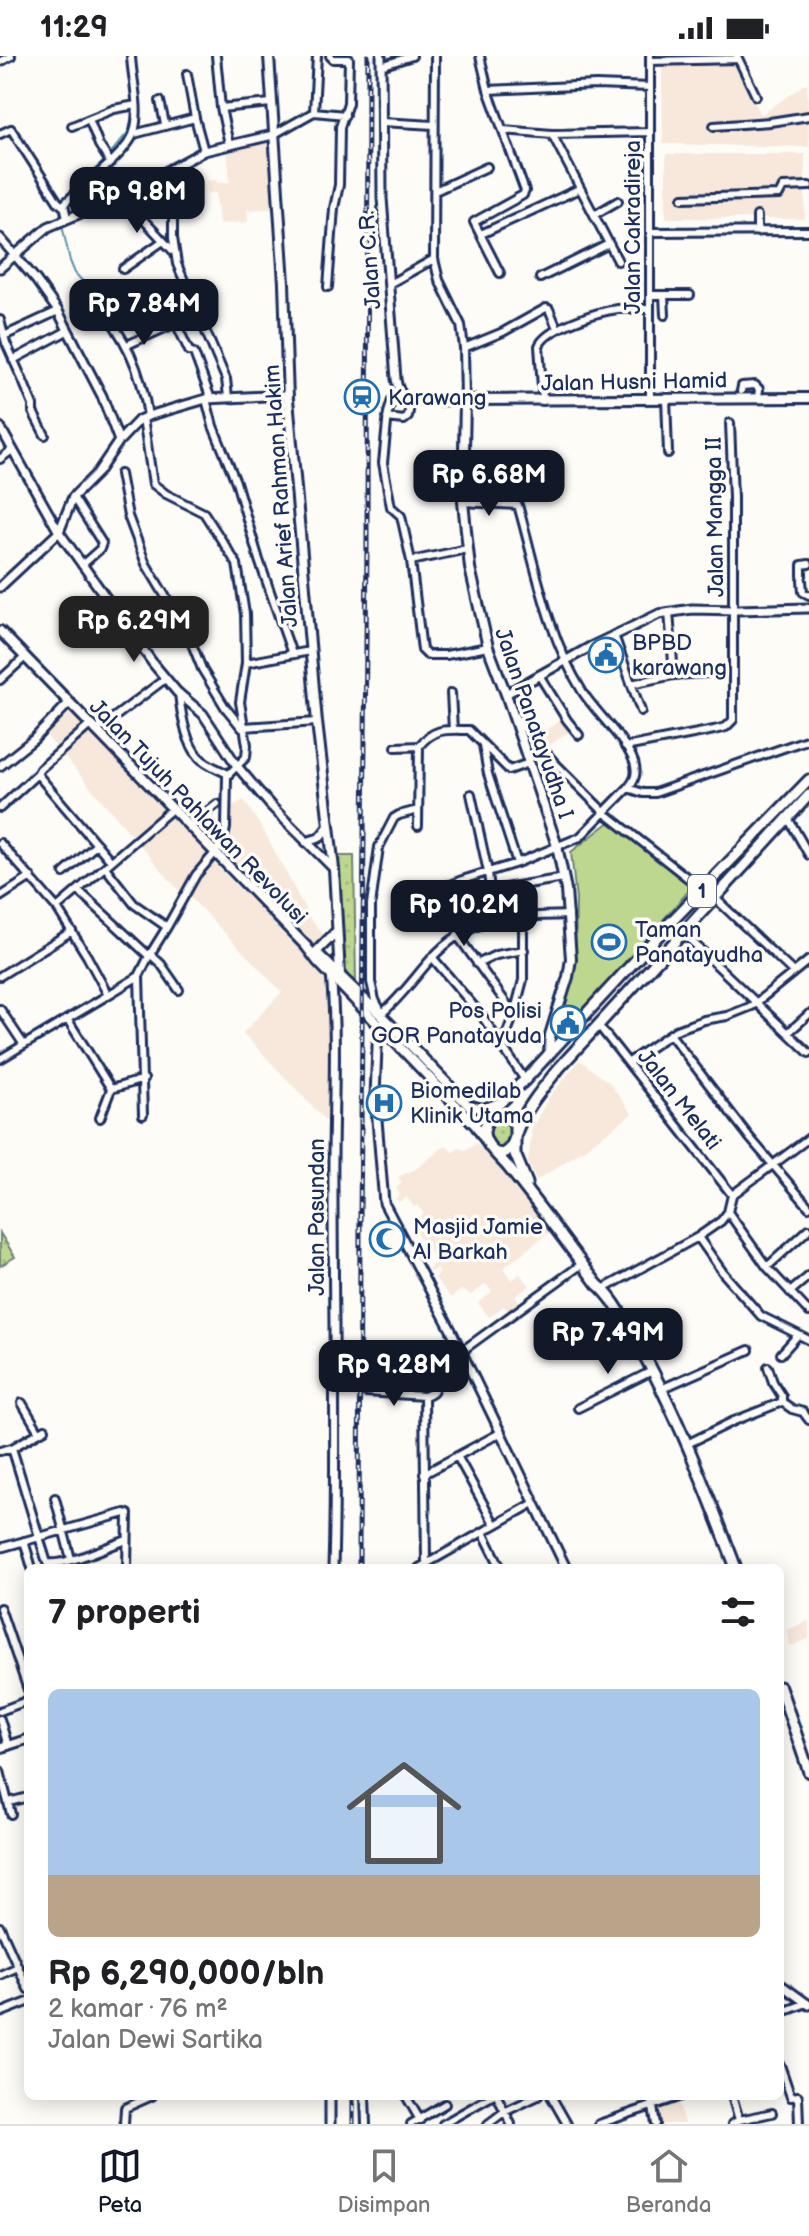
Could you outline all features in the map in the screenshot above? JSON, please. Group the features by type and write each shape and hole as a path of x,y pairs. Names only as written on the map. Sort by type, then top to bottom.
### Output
{"main road":[{"name":"Jalan Arief Rahman Hakim","path":"269,56 288,395 310,651 334,869 335,974"},
{"name":"Jalan Husni Hamid","path":"465,400 807,396"},
{"name":"Jalan Panatayudha I","path":"465,400 463,502 470,568 488,647 557,846 569,915 571,959 550,1035 549,1055"},
{"name":"Jalan Tujuh Pahlawan Revolusi","path":"0,631 306,946 468,1105 488,1112"},
{"name":"1","path":"484,1138 488,1112 525,1080 809,780"},
{"name":"1","path":"514,1140 534,1099 559,1068 809,795"},
{"path":"742,849 752,859"},
{"path":"316,952 337,932"},
{"name":"Jalan Tujuh Pahlawan Revolusi","path":"306,946 316,952 351,994 380,1017 476,1126 551,1227 603,1289 661,1389 687,1444 734,1564"},
{"path":"488,1112 511,1118 516,1128 507,1152 497,1153"},
{"name":"Jalan Tujuh Pahlawan Revolusi","path":"514,1140 518,1164 531,1190 602,1281 603,1289"},
{"path":"784,1697 807,1754 809,1772"}],"street":[{"path":"0,62 11,56"},
{"path":"131,56 134,134"},
{"path":"216,56 221,108 229,144"},
{"path":"314,112 317,56"},
{"path":"328,287 334,208 339,185 340,127 348,103 349,58 333,59 330,56"},
{"name":"Jalan C.R.","path":"381,56 382,198 396,379 401,393"},
{"path":"381,66 412,56"},
{"path":"435,56 434,259 439,280 461,325 465,400 411,399 401,393 392,400 387,418 383,463 391,507 401,516 411,561 424,653 446,655 488,647"},
{"path":"480,56 488,90 525,193 474,223 500,273"},
{"path":"650,58 738,57 756,96"},
{"name":"Jalan Cakradireja","path":"650,58 650,399"},
{"path":"187,74 204,151"},
{"path":"488,90 596,85 650,87"},
{"path":"160,101 165,124"},
{"path":"221,108 271,103"},
{"path":"72,126 114,109 133,106"},
{"path":"0,268 41,231 121,196 204,151 273,135 314,112 345,115"},
{"path":"714,126 809,116"},
{"path":"61,205 134,134 195,118"},
{"path":"89,119 108,159"},
{"path":"381,122 434,125"},
{"path":"0,134 10,129 15,134 61,205 62,221"},
{"path":"503,130 552,134 650,132"},
{"path":"552,134 618,261"},
{"path":"178,166 173,177 177,264 226,379 228,397"},
{"path":"435,191 487,167"},
{"path":"160,176 173,177"},
{"path":"683,198 779,195 783,187 809,186"},
{"path":"481,234 579,189"},
{"path":"121,196 175,253"},
{"path":"594,215 618,201"},
{"path":"757,216 757,232"},
{"path":"651,232 809,231"},
{"path":"0,238 58,311 102,396 119,441"},
{"path":"123,269 163,241"},
{"path":"540,278 609,244"},
{"path":"389,284 434,259"},
{"path":"650,295 690,295"},
{"path":"664,295 665,315"},
{"path":"95,299 121,333 144,388 153,484 204,513 237,564 245,614 246,663 240,702 247,755 235,763 228,774 224,838 196,875 139,976 143,1115"},
{"path":"464,348 503,332 546,308 557,328"},
{"path":"543,401 540,342 557,328 618,309 650,309"},
{"path":"4,336 58,311"},
{"path":"0,320 33,412 45,435"},
{"path":"127,345 176,323 189,351 194,353 213,426 236,482 292,654"},
{"path":"13,360 67,331"},
{"path":"741,391 742,386 755,385 759,389 758,397"},
{"path":"0,587 59,532 73,497 98,472 129,429 145,417 208,399 288,395"},
{"path":"666,398 668,453"},
{"path":"387,418 404,420 408,417 411,399"},
{"name":"Jalan Mangga II","path":"625,747 714,730 731,723 734,696 730,423"},
{"path":"0,427 59,532 165,679 211,724 235,763 288,825 334,869"},
{"path":"0,459 12,450"},
{"path":"120,474 128,516 146,564 188,634 197,660 225,707 244,728"},
{"path":"73,497 102,543 100,549 82,565"},
{"path":"426,894 517,863 580,837 634,781 635,765 625,747 585,697 565,661 548,618 518,505 463,502"},
{"path":"411,561 467,549"},
{"path":"809,564 802,565 803,592 809,595"},
{"path":"129,630 168,599"},
{"path":"506,694 659,614 692,609 809,608"},
{"path":"669,612 674,675"},
{"path":"614,635 641,711"},
{"path":"246,663 310,651"},
{"path":"0,680 24,658"},
{"path":"631,684 674,675 707,673"},
{"path":"539,675 579,735"},
{"path":"0,808 40,769 165,679"},
{"path":"179,693 187,732 196,754 228,774"},
{"path":"451,693 453,730"},
{"path":"0,766 34,739 68,704"},
{"path":"514,716 605,813 703,890"},
{"path":"244,728 317,722"},
{"path":"418,826 419,746 432,732 470,731 509,770 529,763"},
{"path":"628,788 655,793 809,739"},
{"path":"483,745 488,774 517,863"},
{"path":"396,747 419,746"},
{"path":"37,774 111,861"},
{"path":"471,794 488,872 493,919"},
{"path":"189,826 217,804"},
{"path":"57,908 172,809"},
{"path":"418,810 394,818 379,847 371,905 371,982 380,1017 375,1096 384,1203 463,1355 564,1564"},
{"path":"788,818 809,855"},
{"path":"306,842 319,838 328,827"},
{"path":"0,843 57,908 108,995"},
{"path":"64,873 97,844"},
{"path":"105,867 134,904 167,927"},
{"path":"0,897 31,877"},
{"path":"413,919 463,897 564,878"},
{"path":"79,891 161,964 179,990"},
{"path":"716,899 793,972"},
{"path":"380,1017 432,957 470,927 493,919 569,915"},
{"path":"502,1046 522,989 523,916"},
{"path":"0,976 72,931"},
{"path":"684,934 809,1053"},
{"path":"457,935 514,1014"},
{"path":"477,964 496,955 524,950"},
{"path":"432,957 468,998 525,1080"},
{"path":"629,1062 670,1034 758,1003 809,960"},
{"name":"Jalan Pasundan","path":"333,1564 336,1488 333,1187 335,974"},
{"path":"0,1059 139,976"},
{"path":"334,1009 340,997 351,994"},
{"path":"0,1009 24,1045"},
{"path":"789,1032 809,1014"},
{"path":"68,1020 111,1089"},
{"name":"Jalan Melati","path":"599,1026 732,1195"},
{"path":"670,1034 773,1165 808,1204"},
{"path":"111,1089 144,1079"},
{"path":"100,1118 111,1089"},
{"path":"603,1289 721,1221 728,1212 732,1195 809,1138"},
{"path":"728,1212 767,1267 809,1312"},
{"path":"767,1267 809,1229"},
{"path":"698,1237 724,1274 761,1316 809,1340"},
{"path":"437,1377 463,1355 466,1348 582,1264"},
{"path":"790,1292 809,1276"},
{"path":"781,1354 798,1335"},
{"path":"661,1389 749,1350"},
{"path":"366,1392 424,1396 434,1391 437,1359"},
{"path":"768,1367 782,1402"},
{"path":"578,1408 652,1371"},
{"path":"424,1396 426,1562"},
{"path":"782,1402 803,1412 809,1420"},
{"path":"687,1444 782,1402"},
{"path":"0,1451 12,1448 42,1430 22,1403"},
{"path":"424,1474 500,1433"},
{"path":"12,1448 49,1564"},
{"path":"457,1456 495,1525"},
{"path":"55,1498 71,1559"},
{"path":"424,1564 534,1503"},
{"path":"0,1537 1,1547 125,1513 128,1514 127,1564"},
{"path":"483,1532 499,1564"},
{"path":"65,1564 71,1559 127,1540"},
{"path":"24,1541 31,1564"},
{"path":"0,1608 24,1678"},
{"path":"0,1711 24,1702"},
{"path":"0,1719 4,1747 24,1740"},
{"path":"0,1771 11,1814"},
{"path":"9,1802 24,1798"},
{"path":"1,1932 24,1980"},
{"path":"0,1975 18,1967"},
{"path":"784,1987 808,2004"},
{"path":"0,2013 24,2004"},
{"path":"784,2012 808,2004"},
{"path":"784,2077 791,2097 798,2096 799,2124"},
{"path":"124,2124 125,2108 143,2100"},
{"path":"330,2100 330,2124"},
{"path":"366,2124 367,2100"},
{"path":"408,2100 420,2120"},
{"path":"443,2124 487,2100"},
{"path":"496,2100 511,2124"},
{"path":"488,2124 530,2100"},
{"path":"553,2100 567,2124"},
{"path":"652,2100 656,2124"},
{"path":"599,2124 671,2100"},
{"path":"733,2100 736,2122 772,2113"},
{"path":"411,2124 445,2104"}],"shaded area":[{"path":"736,61 761,115 807,83 809,147 663,144 662,64"},
{"path":"270,143 276,208 247,210 248,222 219,224 216,193 208,193 207,181 230,182 227,147"},
{"path":"666,154 805,154 805,219 666,218"},
{"path":"71,712 169,806 209,852 191,873 181,893 45,734"},
{"path":"563,719 571,730 546,748 538,735"},
{"path":"244,800 311,920 327,938 316,948 221,847 229,808"},
{"path":"212,861 328,977 330,1125 243,1033 282,992 187,894 201,871"},
{"path":"580,1060 609,1082 632,1114 537,1180 528,1163 532,1127 550,1096"},
{"path":"477,1143 552,1230 503,1268 512,1280 520,1274 530,1286 515,1296 522,1306 510,1314 504,1306 489,1317 478,1303 492,1292 486,1284 471,1295 461,1290 451,1298 435,1278 440,1273 436,1268 431,1272 428,1269 437,1261 411,1225 424,1214 407,1197 399,1202 395,1199 400,1195 396,1188 402,1183 398,1177 416,1169 446,1145 453,1152"},
{"path":"809,1621 809,1639 790,1646 786,1630"},
{"path":"679,2103 684,2124 660,2124 658,2108"}],"green space":[{"name":"Taman Panatayudha","path":"611,821 693,886 559,1038 553,1033 575,964 576,899 571,852"},
{"path":"338,856 354,856 356,983 344,973"},
{"path":"497,1121 511,1127 511,1143 503,1149 496,1146 489,1136 491,1126"},
{"path":"0,1233 15,1257 0,1266"}],"waterway":[{"path":"130,73 132,103"},
{"path":"109,155 129,131 133,109"},
{"path":"60,218 61,201 105,160"},
{"path":"62,225 75,273 96,296"},
{"path":"100,301 111,315"}],"railway":[{"path":"359,1564 368,56"},
{"path":"353,2100 353,2124"}],"place":[{"name":"Karawang","path":"362,397"},
{"name":"BPBD karawang","path":"606,655"},
{"name":"Taman Panatayudha","path":"609,942"},
{"name":"Pos Polisi GOR Panatayuda","path":"568,1023"},
{"name":"Biomedilab Klinik Utama","path":"384,1103"},
{"name":"Masjid Jamie Al Barkah","path":"387,1239"}]}
